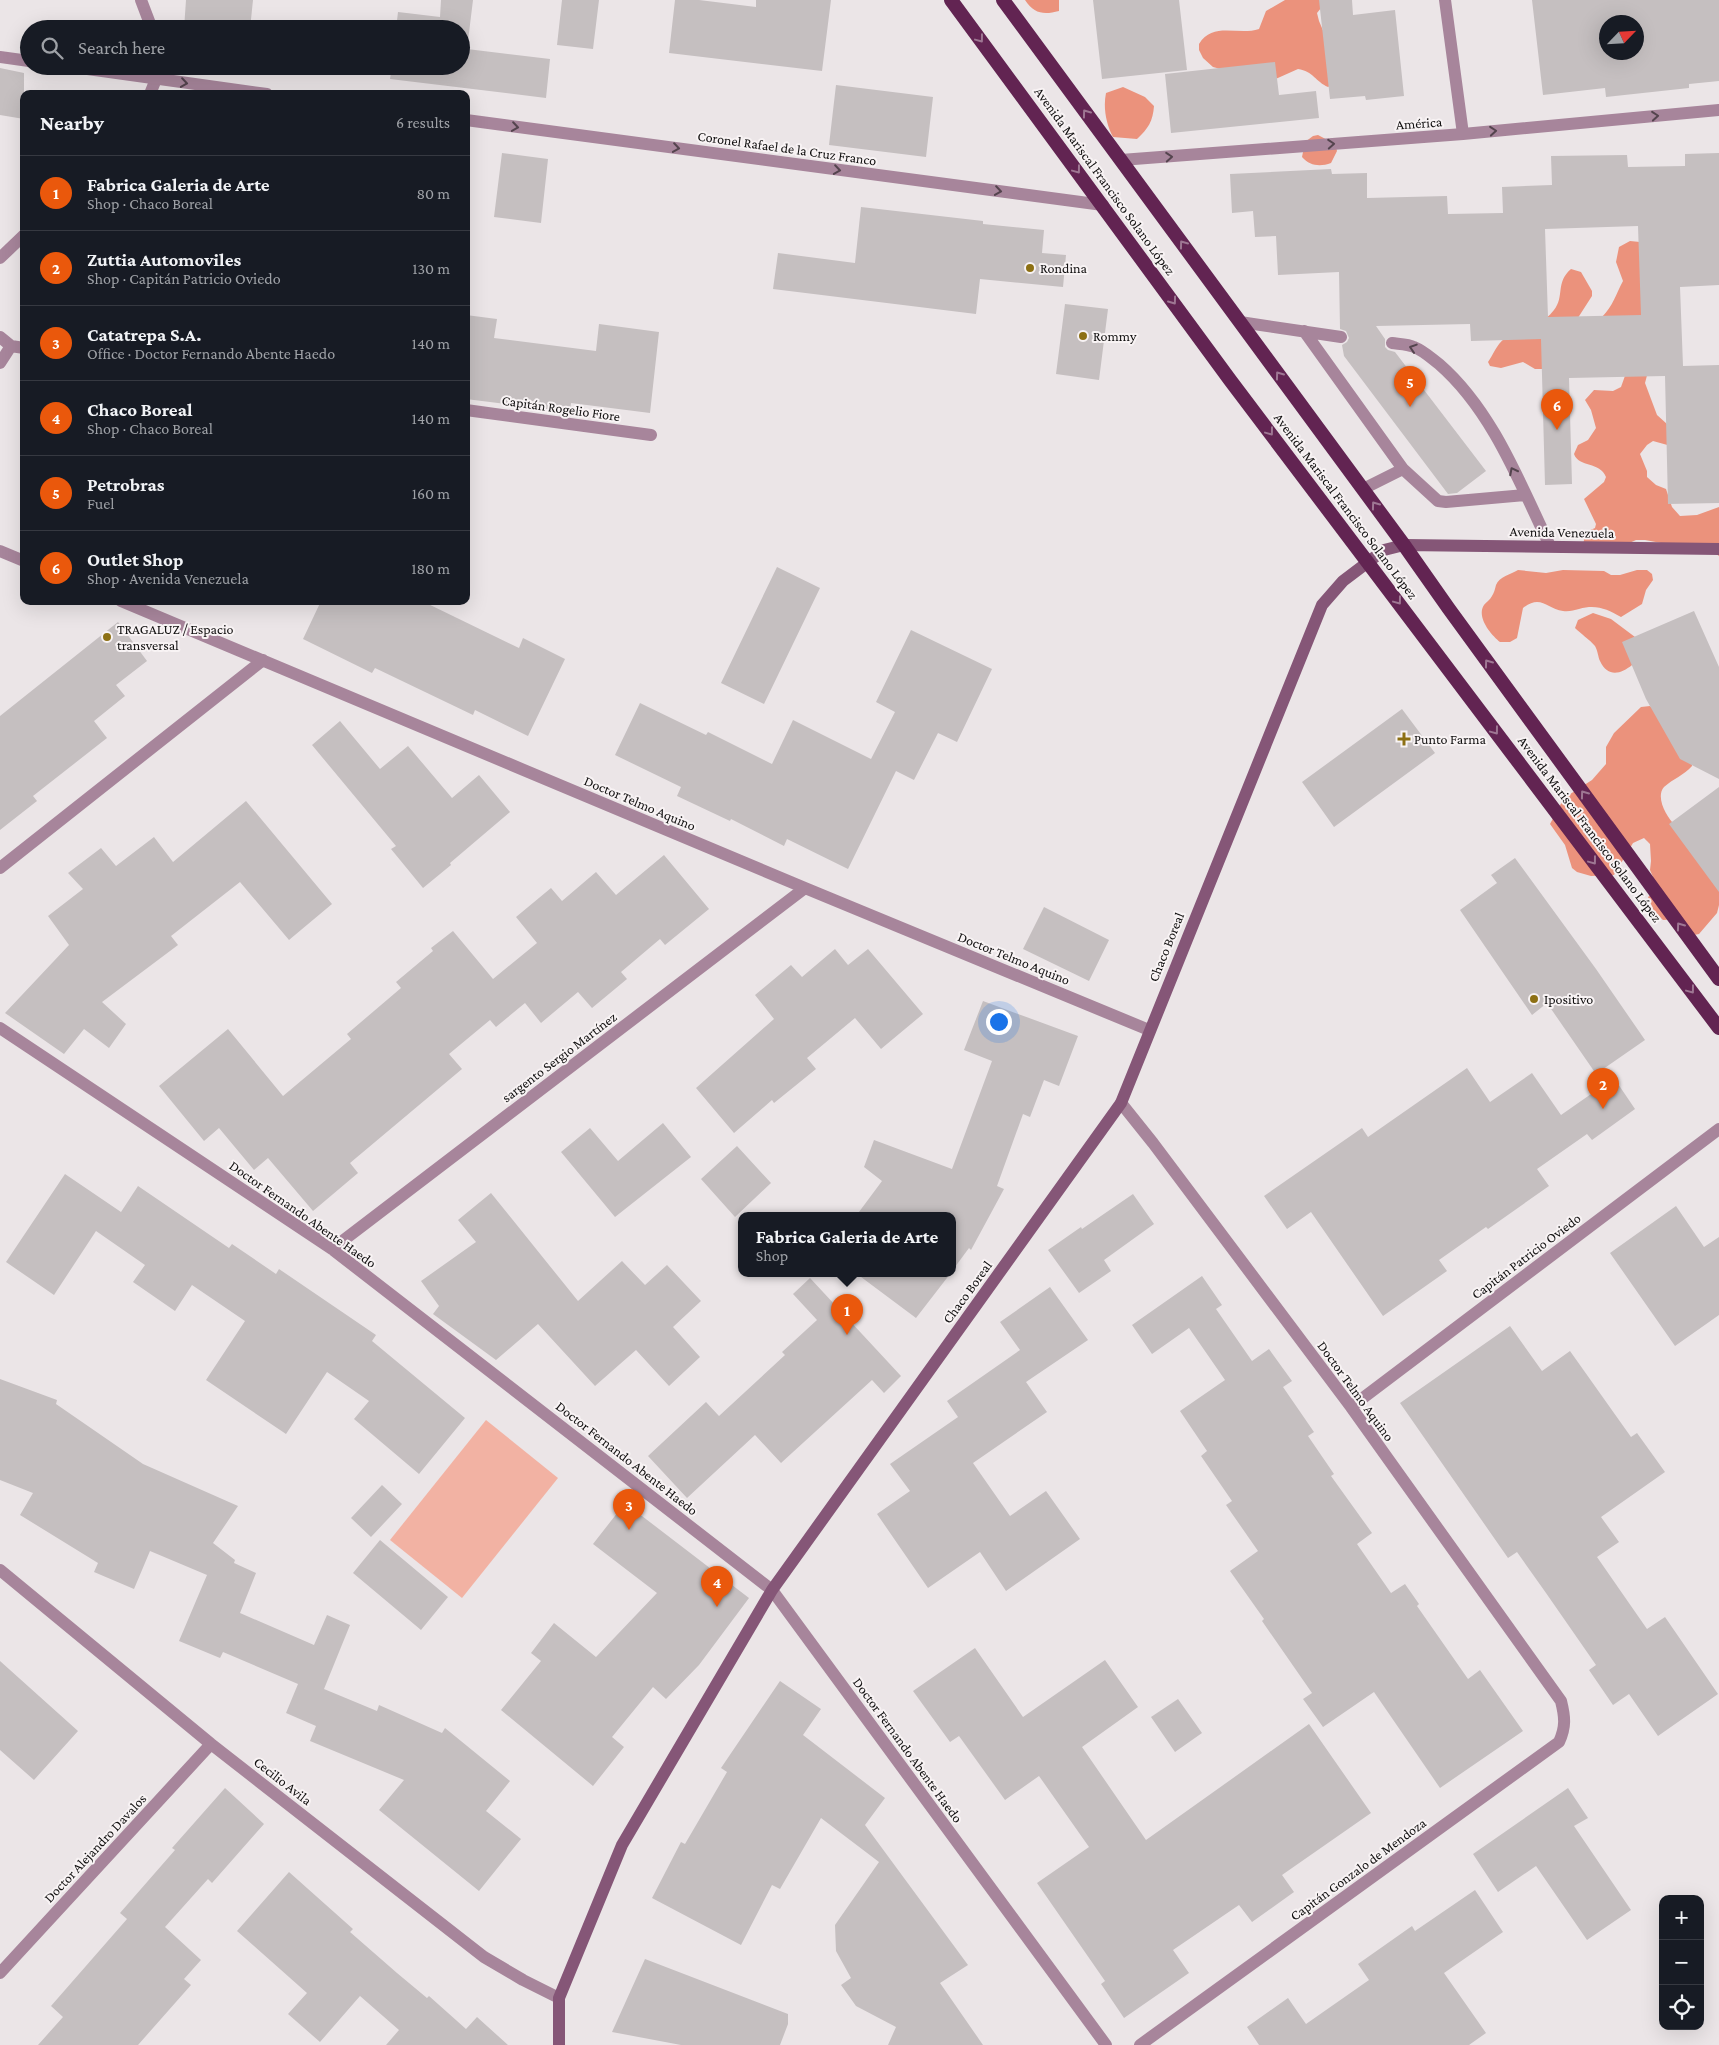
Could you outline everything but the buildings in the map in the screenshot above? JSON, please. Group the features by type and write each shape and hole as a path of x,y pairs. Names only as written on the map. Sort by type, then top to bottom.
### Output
{"highway":[{"name":"Avenida Mariscal Francisco Solano López","path":"951,0 1224,372 1719,1028"},
{"name":"Avenida Mariscal Francisco Solano López","path":"1003,0 1404,545 1719,979"}],"main road":[{"name":"Avenida Venezuela","path":"1384,550 1404,545 1719,549"},
{"name":"Chaco Boreal","path":"559,2045 559,1998 622,1845 772,1590 1121,1103 1322,604 1343,582 1384,550"}],"street":[{"path":"141,0 149,20"},
{"path":"1445,0 1462,134"},
{"path":"0,57 20,60"},
{"path":"151,90 156,75"},
{"path":"167,75 246,90"},
{"name":"América","path":"1120,160 1462,134 1719,110"},
{"name":"Coronel Rafael de la Cruz Franco","path":"470,121 1103,205"},
{"path":"0,258 20,239"},
{"path":"1240,322 1341,337"},
{"path":"1304,331 1403,469 1438,501 1446,502 1525,495"},
{"path":"0,337 11,346 20,347"},
{"path":"1392,343 1413,346 1425,352 1469,396 1492,430 1550,546"},
{"path":"0,363 11,346"},
{"name":"Capitán Rogelio Fiore","path":"470,411 651,435"},
{"path":"1363,489 1403,469"},
{"path":"0,551 20,559"},
{"name":"Doctor Telmo Aquino","path":"131,605 1149,1030"},
{"path":"0,868 263,660"},
{"name":"sargento Sergio Martínez","path":"332,1250 805,888"},
{"name":"Doctor Fernando Abente Haedo","path":"0,1028 332,1250 772,1590 1106,2045"},
{"name":"Doctor Telmo Aquino","path":"1121,1103 1350,1407 1562,1701"},
{"name":"Capitán Patricio Oviedo","path":"1350,1407 1719,1129"},
{"name":"Cecilio Avila","path":"0,1570 211,1744 484,1957 559,1998"},
{"name":"Capitán Gonzalo de Mendoza","path":"1140,2045 1559,1742 1564,1732 1566,1717 1562,1701"},
{"name":"Doctor Alejandro Davalos","path":"0,1973 211,1744"}],"shaded area":[{"path":"1025,0 1059,0 1059,11 1044,13 1036,11"},
{"path":"1285,0 1320,0 1321,8 1317,13 1319,21 1343,78 1328,87 1311,74 1298,69 1269,82 1213,67 1203,58 1199,50 1199,44 1205,37 1219,31 1251,31 1259,29 1266,11"},
{"path":"1123,87 1145,97 1154,106 1149,124 1137,139 1113,137 1107,121 1105,110 1106,93"},
{"path":"1318,135 1335,144 1337,151 1331,163 1315,165 1302,157 1305,142"},
{"path":"1630,241 1640,242 1654,321 1602,317 1612,304 1623,281 1616,262 1619,247"},
{"path":"1571,269 1581,272 1592,291 1592,296 1545,369 1535,369 1523,362 1501,368 1490,366 1488,362 1504,339 1542,322 1554,310 1559,300 1563,279"},
{"path":"1649,368 1645,383 1657,415 1667,424 1671,446 1653,441 1640,454 1647,471 1647,477 1656,485 1666,489 1672,507 1680,516 1697,515 1719,507 1719,556 1715,553 1645,540 1636,540 1627,544 1583,544 1586,532 1595,528 1596,524 1584,499 1604,482 1606,477 1595,466 1580,461 1574,454 1578,445 1588,440 1596,428 1591,410 1585,400 1594,390 1613,391 1621,387 1626,373"},
{"path":"1518,570 1546,573 1563,570 1604,571 1611,575 1620,575 1637,570 1647,570 1652,574 1653,580 1646,590 1642,604 1621,617 1596,607 1565,611 1557,610 1539,602 1529,604 1523,608 1517,638 1510,642 1500,642 1483,620 1482,610 1493,595 1498,582"},
{"path":"1593,613 1611,619 1635,637 1632,665 1623,671 1615,673 1607,670 1600,661 1595,646 1575,628 1578,620"},
{"path":"1650,706 1691,748 1692,766 1664,787 1661,796 1663,807 1675,825 1719,857 1719,905 1717,913 1699,934 1694,935 1679,919 1663,920 1654,911 1648,897 1656,891 1656,884 1650,870 1650,844 1644,838 1633,843 1614,875 1591,876 1577,872 1572,868 1565,845 1550,824 1564,798 1592,780 1606,764 1606,747 1614,733 1641,707"},
{"path":"486,1420 558,1478 462,1598 390,1540"}],"place":[{"name":"Rondina","path":"1030,268"},
{"name":"Rommy","path":"1083,336"},
{"name":"Petrobras","path":"1410,407"},
{"name":"Outlet Shop","path":"1557,430"},
{"name":"TRAGALUZ / Espacio transversal","path":"107,637"},
{"name":"Punto Farma","path":"1404,739"},
{"name":"Ipositivo","path":"1534,999"},
{"name":"Zuttia Automoviles","path":"1603,1109"},
{"name":"Fabrica Galeria de Arte","path":"847,1335"},
{"name":"Catatrepa S.A.","path":"629,1530"},
{"name":"Chaco Boreal","path":"717,1607"}]}
